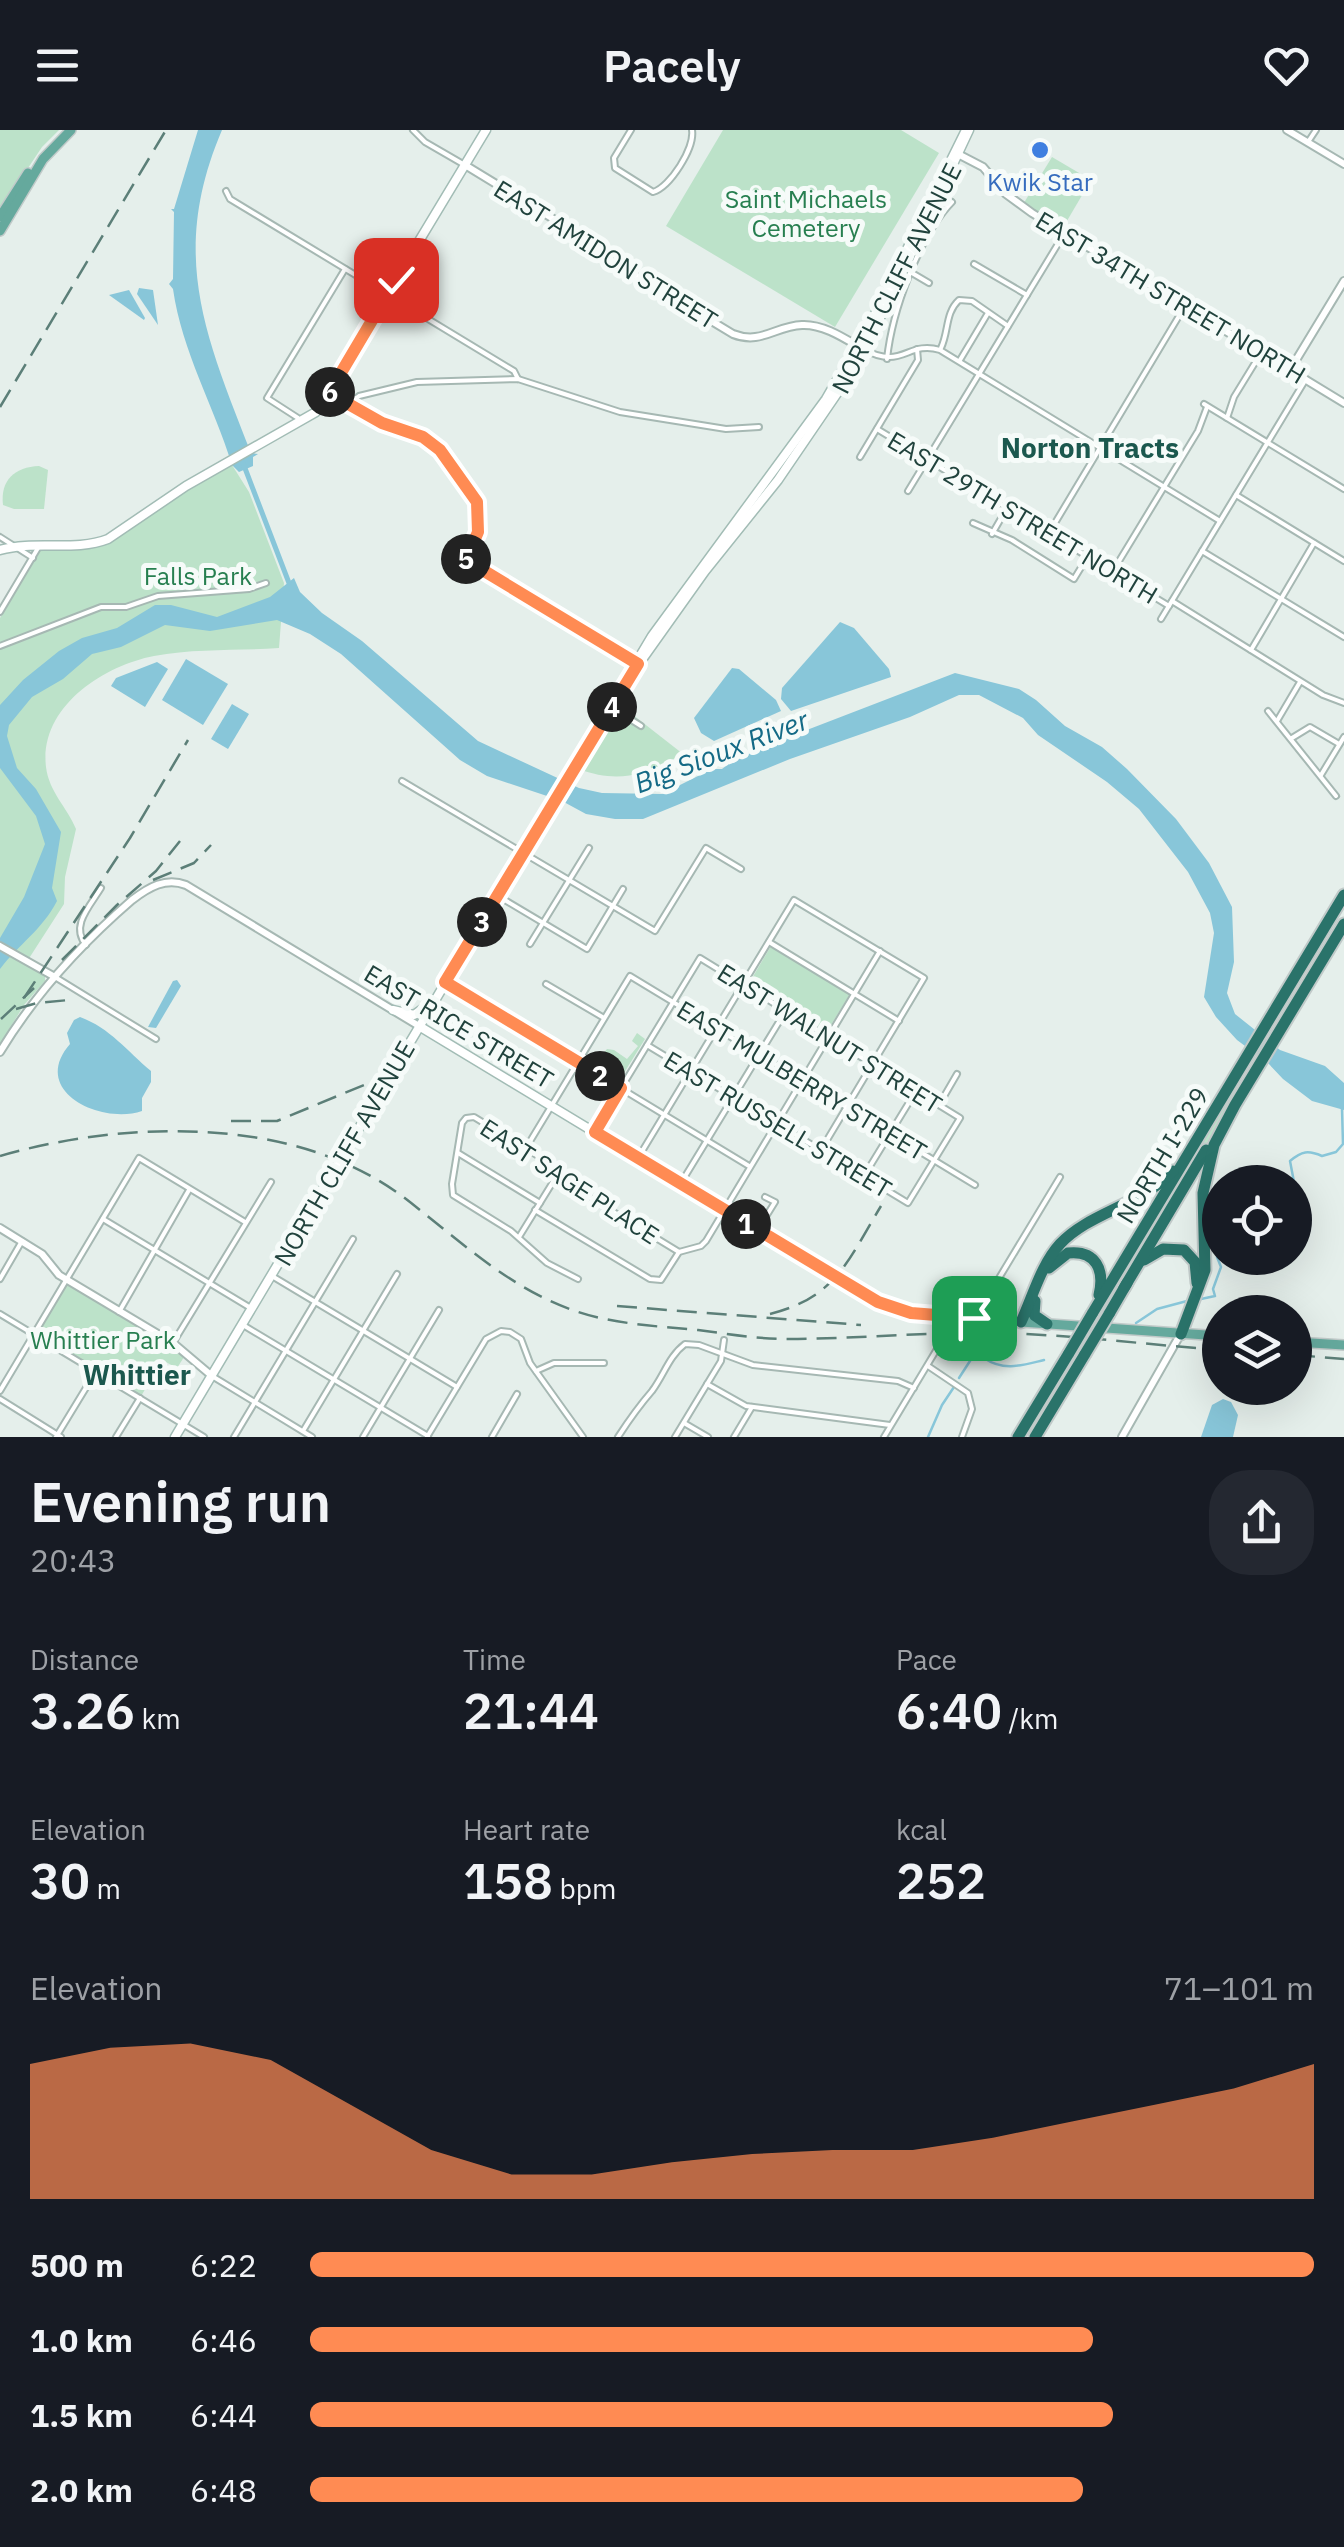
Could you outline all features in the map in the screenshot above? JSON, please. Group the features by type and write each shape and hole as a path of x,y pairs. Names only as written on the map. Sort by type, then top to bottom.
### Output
{"highway":[{"name":"NORTH I-229","path":"1018,1437 1344,895"},
{"path":"1181,1334 1206,1270 1203,1205 1206,1170 1214,1145 1234,1105 1344,924"},
{"name":"NORTH I-229","path":"1124,1288 1234,1105"},
{"path":"1023,1322 1048,1262 1062,1243 1075,1231 1159,1185 1202,1132"},
{"path":"1035,1437 1141,1264 1157,1250 1173,1247 1187,1252 1195,1262 1198,1280 1181,1334"},
{"path":"1023,1322 1055,1260 1068,1253 1082,1252 1101,1271 1101,1290 1094,1312"},
{"path":"1034,1300 1034,1315 1047,1324"}],"main road":[{"path":"0,217 42,152 63,130"},
{"path":"0,231 43,160 71,130"},
{"path":"0,550 108,539 316,412 486,130"},
{"name":"NORTH CLIFF AVENUE","path":"175,1437 638,664 794,457 860,347 967,130"},
{"path":"392,1010 414,1015 435,999"},
{"name":"EAST RICE STREET","path":"418,1026 885,1306 911,1313 1202,1335"},
{"path":"1312,1343 1344,1344"}],"street":[{"name":"EAST AMIDON STREET","path":"414,130 425,142 560,223 597,252 733,334 758,338 807,325 860,347"},
{"path":"631,130 614,165 618,172 653,192 664,188 692,141 692,130"},
{"path":"1288,130 1344,164"},
{"path":"1308,142 1316,130"},
{"name":"EAST 34TH STREET NORTH","path":"956,154 983,167 1006,194 1064,233 1344,403"},
{"path":"226,191 230,199 514,372 518,379"},
{"name":"NORTH CLIFF AVENUE","path":"887,358 890,334 912,273 936,220 952,202"},
{"path":"908,491 1064,233"},
{"path":"974,264 1027,295"},
{"path":"302,422 267,398 345,269"},
{"path":"912,273 929,283"},
{"path":"1290,370 1344,282"},
{"path":"940,350 948,332 950,311 962,299 972,301 1008,326"},
{"path":"1049,533 1185,306"},
{"path":"959,361 988,312"},
{"path":"860,347 887,358 901,357 917,348 940,350 1220,521"},
{"path":"860,457 918,360 917,348"},
{"path":"1227,418 1234,397 1261,352"},
{"path":"348,404 359,396 417,382 518,379 620,412 726,429 760,427"},
{"path":"1161,619 1306,379"},
{"path":"329,393 382,423 432,442 464,480 474,496 479,516 477,534 466,560 638,664"},
{"path":"1113,571 1198,431 1206,406 1344,490"},
{"name":"EAST 29TH STREET NORTH","path":"876,428 1113,571 1344,703"},
{"path":"1236,495 1344,561"},
{"path":"992,534 1007,508"},
{"path":"973,522 992,534 1008,538 1074,579 1088,556"},
{"path":"0,536 33,558"},
{"path":"1252,650 1314,543"},
{"path":"0,612 41,544"},
{"path":"1202,551 1344,637"},
{"path":"0,646 101,607 126,607 170,594 249,589 266,582"},
{"path":"1276,720 1301,681"},
{"path":"611,707 641,726"},
{"path":"1268,711 1336,796"},
{"path":"1291,738 1310,727 1340,744"},
{"path":"1321,776 1344,737"},
{"path":"402,781 655,930 706,848 740,869"},
{"path":"530,944 588,848"},
{"name":"EAST RICE STREET","path":"86,945 144,891 168,882 186,885 418,1026"},
{"path":"0,1052 28,1006 86,945 78,926 101,888"},
{"path":"498,896 587,949 623,889"},
{"path":"638,1158 794,900 924,978 821,1150"},
{"path":"768,942 899,1021"},
{"path":"0,946 156,1039"},
{"path":"536,1210 656,1281 665,1276 679,1252 703,1245 880,951"},
{"name":"EAST WALNUT STREET","path":"672,1002 700,958 960,1118 934,1160"},
{"name":"EAST MULBERRY STREET","path":"604,1018 630,976 975,1185"},
{"path":"445,982 751,1167"},
{"path":"526,1148 604,1018 546,984"},
{"path":"595,1132 672,1002"},
{"path":"680,1183 786,1011"},
{"name":"EAST RUSSELL STREET","path":"647,1044 908,1203 934,1160"},
{"path":"939,1106 957,1074"},
{"path":"864,1176 916,1092"},
{"name":"EAST SAGE PLACE","path":"457,1152 462,1123 474,1117 554,1166 556,1177 679,1252"},
{"path":"540,1202 457,1152 452,1192 519,1237 539,1257 578,1279"},
{"path":"0,1391 140,1158 245,1222"},
{"path":"519,1237 556,1177"},
{"path":"884,1437 966,1304 980,1303 990,1293 1060,1177"},
{"path":"173,1344 271,1182"},
{"path":"119,1312 190,1188"},
{"path":"758,1231 775,1202 765,1196"},
{"path":"103,1219 253,1309"},
{"path":"0,1228 42,1254 54,1271 67,1280 173,1344 212,1376 312,1437"},
{"path":"234,1437 352,1239"},
{"path":"0,1279 22,1242"},
{"path":"302,1431 396,1274"},
{"path":"272,1276 458,1387"},
{"path":"363,1437 439,1310"},
{"path":"0,1314 204,1437"},
{"path":"243,1325 429,1437 484,1342 496,1332 515,1334 524,1342 528,1359 583,1437"},
{"path":"1122,1437 1181,1334"},
{"path":"675,1437 723,1354 724,1340"},
{"path":"618,1437 679,1348 692,1344 753,1365 898,1381 914,1388"},
{"path":"536,1371 554,1363 604,1363"},
{"path":"928,1366 970,1396 972,1409 962,1437"},
{"path":"0,1399 58,1436 96,1372"},
{"path":"707,1384 742,1405 892,1425"},
{"path":"492,1437 518,1394"},
{"path":"116,1437 140,1398"},
{"path":"734,1437 752,1407"},
{"path":"684,1423 708,1437"}],"green space":[{"path":"0,130 59,130 42,147 0,210"},
{"name":"Saint Michaels Cemetery","path":"723,130 901,130 939,153 835,327 666,226"},
{"path":"1052,157 1091,180 1061,231 1022,206"},
{"name":"Falls Park","path":"232,465 249,492 284,583 279,648 185,652 134,661 95,680 63,709 46,746 46,767 76,829 65,877 64,904 26,963 45,976 45,981 24,1005 0,1044 0,618 43,546 105,544"},
{"path":"39,466 48,470 44,509 3,505 4,488 11,477 23,469"},
{"path":"619,704 683,754 632,775 607,776 578,769"},
{"path":"771,946 850,994 826,1033 748,985"},
{"path":"637,1033 645,1039 619,1081 593,1066 607,1049 627,1059 638,1046 632,1041"},
{"path":"1249,1064 1221,1119 1100,1321 1093,1321"},
{"name":"Whittier Park","path":"67,1280 186,1354 177,1368 162,1360 140,1398 34,1335"}],"water":[{"path":"198,130 222,130 206,175 196,256 208,332 251,453 258,454 253,457 253,466 239,472 232,465 191,357 169,284 173,279 171,209"},
{"path":"139,288 153,290 158,325 137,294"},
{"path":"129,290 145,318 144,320 109,295"},
{"path":"294,578 300,592 322,613 362,641 478,741 579,788 602,793 662,794 712,769 722,769 739,756 955,673 1019,689 1065,726 1102,747 1176,819 1209,863 1232,907 1234,962 1227,993 1235,1014 1280,1050 1325,1066 1344,1083 1344,1110 1312,1101 1237,1040 1216,1017 1204,997 1214,933 1210,913 1188,872 1139,809 1038,735 1023,718 979,695 959,695 643,819 615,819 586,814 562,801 487,776 460,760 341,654 310,634 277,620 210,631 165,625 121,647 92,654 63,679 32,697 9,725 7,736 17,768 36,789 61,832 52,888 57,901 0,969 0,938 24,897 45,844 36,816 0,768 0,705 59,651 82,638 117,628 155,605 171,605 217,617 270,597"},
{"path":"840,622 854,628 889,669 891,677 791,711 781,699 782,688"},
{"path":"186,659 228,684 203,725 162,700"},
{"path":"157,662 168,669 145,707 111,686 116,678"},
{"path":"732,668 739,669 776,700 781,711 714,741 701,733 694,718"},
{"path":"232,704 249,714 228,749 211,739"},
{"path":"173,981 181,986 156,1028 148,1027"},
{"path":"80,1017 109,1034 151,1071 142,1111 108,1113 90,1108 64,1090 58,1076 60,1061 70,1044 67,1033"},
{"path":"1212,1405 1233,1405 1238,1415 1233,1437 1201,1437"}],"waterway":[{"path":"243,463 289,583"},
{"path":"1291,1165 1290,1161 1305,1152 1322,1156 1336,1152 1343,1144 1342,1109"},
{"path":"1201,1299 1215,1296 1218,1275"},
{"path":"1136,1323 1157,1309 1187,1301"},
{"path":"959,1378 979,1347 983,1348 984,1358 999,1365 1044,1360"},
{"path":"928,1437 954,1387"}],"railway":[{"path":"0,407 166,130"},
{"path":"24,998 130,838 188,740"},
{"path":"62,960 156,871 180,841"},
{"path":"153,880 194,863 211,845"},
{"path":"1,1019 34,988"},
{"path":"16,1009 69,1000"},
{"path":"231,1121 277,1121 364,1085"},
{"path":"0,1156 49,1144 153,1131 260,1138 311,1151 359,1170 402,1196 495,1268 544,1298 571,1310 624,1322 777,1339 1001,1333 1202,1348"},
{"path":"770,1314 793,1307 826,1287 849,1259 881,1206"},
{"path":"617,1306 861,1325"},
{"path":"1312,1356 1344,1359"}],"place":[{"name":"Kwik Star","path":"1040,150"}],"district":[{"name":"Norton Tracts","path":"1090,447"},
{"name":"Whittier","path":"137,1374"}],"route":[{"path":"396,280 329,393 382,423 423,437 440,450 477,502 478,532 466,560 638,664 445,982 621,1088 595,1132 878,1302 911,1313 974,1318"}],"water label":[{"name":"Big Sioux River","path":"721,751"}]}
